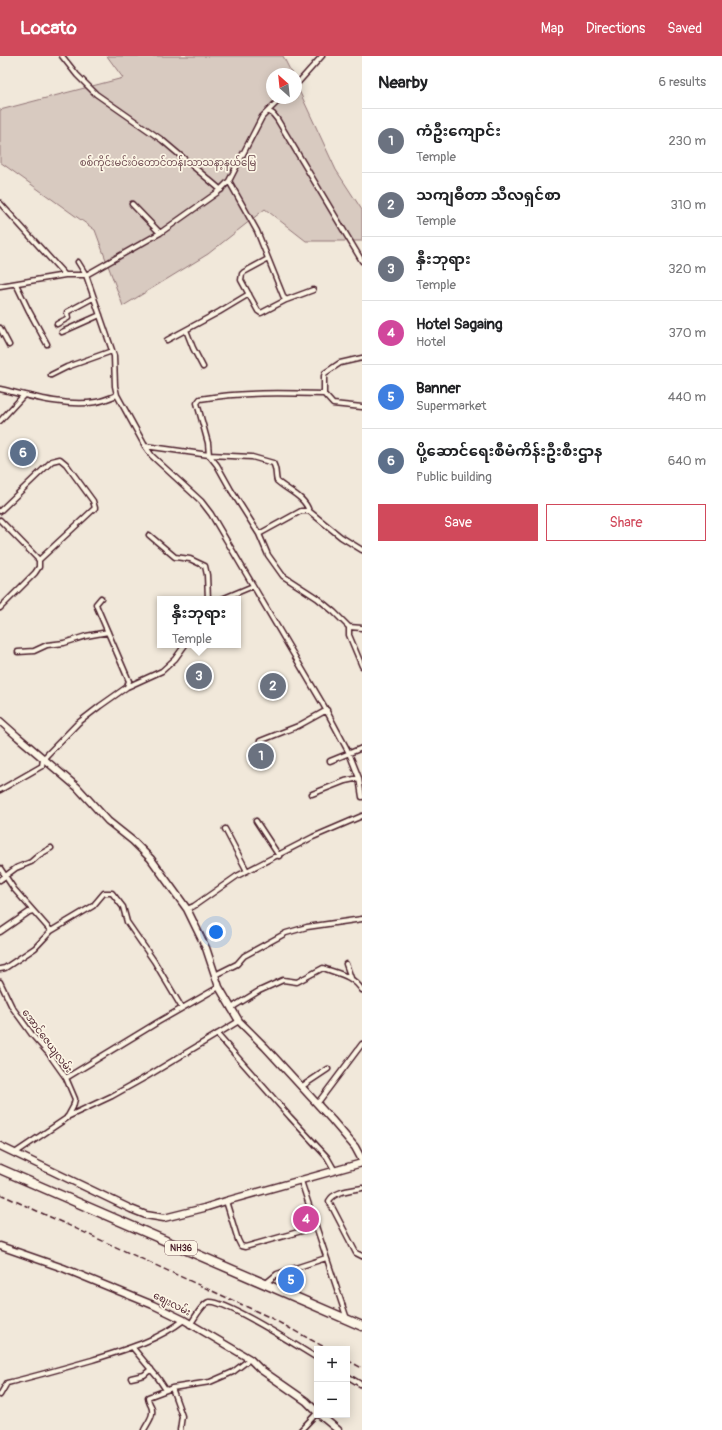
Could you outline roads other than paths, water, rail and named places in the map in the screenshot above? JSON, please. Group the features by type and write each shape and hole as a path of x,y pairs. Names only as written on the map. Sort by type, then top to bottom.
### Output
{"highway":[{"name":"NH36","path":"0,1169 362,1326"}],"street":[{"path":"62,56 77,75 96,94 162,140 221,190"},
{"path":"302,78 322,56"},
{"path":"0,286 65,275 86,275 160,233 221,190 229,181 262,117 275,104"},
{"path":"268,111 273,114 281,126 362,261"},
{"path":"229,181 257,231 281,293 286,300"},
{"path":"0,203 65,275"},
{"path":"132,204 160,233"},
{"path":"268,259 242,274 241,280 258,311 261,313 286,300 313,290"},
{"path":"78,262 86,275 114,356 115,386 117,395 152,456 201,501 235,553 326,710 349,753 359,778 362,797"},
{"path":"16,284 48,344"},
{"path":"167,340 249,294"},
{"path":"58,324 68,318 67,312 94,298"},
{"path":"62,332 100,315"},
{"path":"0,328 9,345"},
{"path":"186,330 203,368"},
{"path":"51,375 67,367 112,351"},
{"path":"362,358 340,363 325,373 324,376 324,394 333,404 362,407"},
{"path":"0,389 24,395 76,404 97,402 117,395"},
{"path":"324,394 263,393 223,395 200,399 197,403 208,443 209,455 217,465 259,534 268,555 283,576 317,598 349,627 362,628"},
{"path":"0,421 24,395"},
{"path":"145,446 209,455 252,457 274,463 276,468 275,477 277,481 303,500 309,510 341,537 362,550"},
{"path":"0,511 52,461 60,459 66,464 93,501 95,508 39,560"},
{"path":"259,534 295,513 309,510"},
{"path":"0,520 39,560 39,567 35,573 0,608"},
{"path":"149,535 175,557 190,559 205,566 208,596"},
{"path":"229,596 253,586"},
{"path":"101,598 96,604 129,681 127,687"},
{"path":"349,627 349,635 362,666"},
{"path":"18,652 34,651 47,645 64,643 86,636 108,632"},
{"path":"0,790 42,766 43,758 78,724 113,696 127,687 162,671 175,659 183,648"},
{"path":"260,742 298,726 326,710"},
{"path":"0,721 77,787 108,821 133,841 151,859 187,909 206,948 219,987 239,1021 302,1087 355,1147 362,1162 301,1181 164,1218 146,1215 0,1146"},
{"path":"330,761 362,748"},
{"path":"312,794 359,778"},
{"path":"187,909 194,906 237,876 279,856 313,837 362,816"},
{"path":"256,821 279,856"},
{"path":"225,829 247,871"},
{"path":"0,880 16,868 31,862 50,848"},
{"path":"0,868 5,877 51,931"},
{"path":"0,969 5,968 35,948 51,931 92,906 104,894 112,893 123,907 127,922 154,961 182,1008"},
{"path":"0,932 29,912 33,911"},
{"path":"215,975 237,964 244,956 286,933 328,924 362,919"},
{"path":"346,964 351,978"},
{"path":"231,1009 259,991 283,980 297,982 323,968 351,978 362,990"},
{"name":"အောင်ဇေယျလမ်း","path":"0,982 12,1007 66,1078 75,1099 73,1108 67,1118"},
{"path":"66,1078 219,987"},
{"path":"15,1153 67,1118 112,1096 146,1077 239,1021"},
{"path":"217,1034 327,1157 335,1171"},
{"path":"317,1104 362,1044"},
{"path":"302,1087 328,1069"},
{"path":"301,1181 346,1319"},
{"path":"362,1188 336,1194 331,1197 329,1201 356,1253 362,1256"},
{"path":"226,1201 241,1246 245,1247 316,1226"},
{"name":"စျေးလမ်း","path":"0,1246 70,1271 153,1305 184,1320 190,1325 228,1345 250,1359 260,1369 306,1401 314,1410"},
{"path":"264,1284 277,1274 326,1258"},
{"path":"190,1325 204,1304 213,1302 228,1307 253,1319 314,1356"},
{"path":"0,1395 7,1383 44,1374 133,1348 175,1327 184,1320"},
{"path":"133,1348 166,1390"},
{"path":"144,1430 152,1416 152,1410 147,1397 172,1388 210,1382 233,1372 250,1359"},
{"path":"131,1378 144,1375 151,1369"},
{"path":"350,1378 362,1385"},
{"path":"172,1388 182,1416 180,1430"},
{"path":"300,1430 314,1416"},
{"path":"324,1418 338,1430"}],"railway":[{"path":"0,1194 269,1317 322,1346"},
{"path":"350,1362 362,1368"}],"place":[{"name":"ပို့ဆောင်ရေးစီမံကိန်းဦးစီးဌာန","path":"23,453"},
{"name":"နှီးဘုရား","path":"199,676"},
{"name":"သကျဓီတာ သီလရှင်စာ","path":"273,686"},
{"name":"ကံဦးကျောင်း","path":"261,756"},
{"name":"Hotel Sagaing","path":"306,1219"},
{"name":"Banner","path":"291,1280"}],"park label":[{"name":"စစ်ကိုင်းမင်းဝံတောင်တန်းသာသနာ့နယ်မြေ","path":"168,163"}]}
